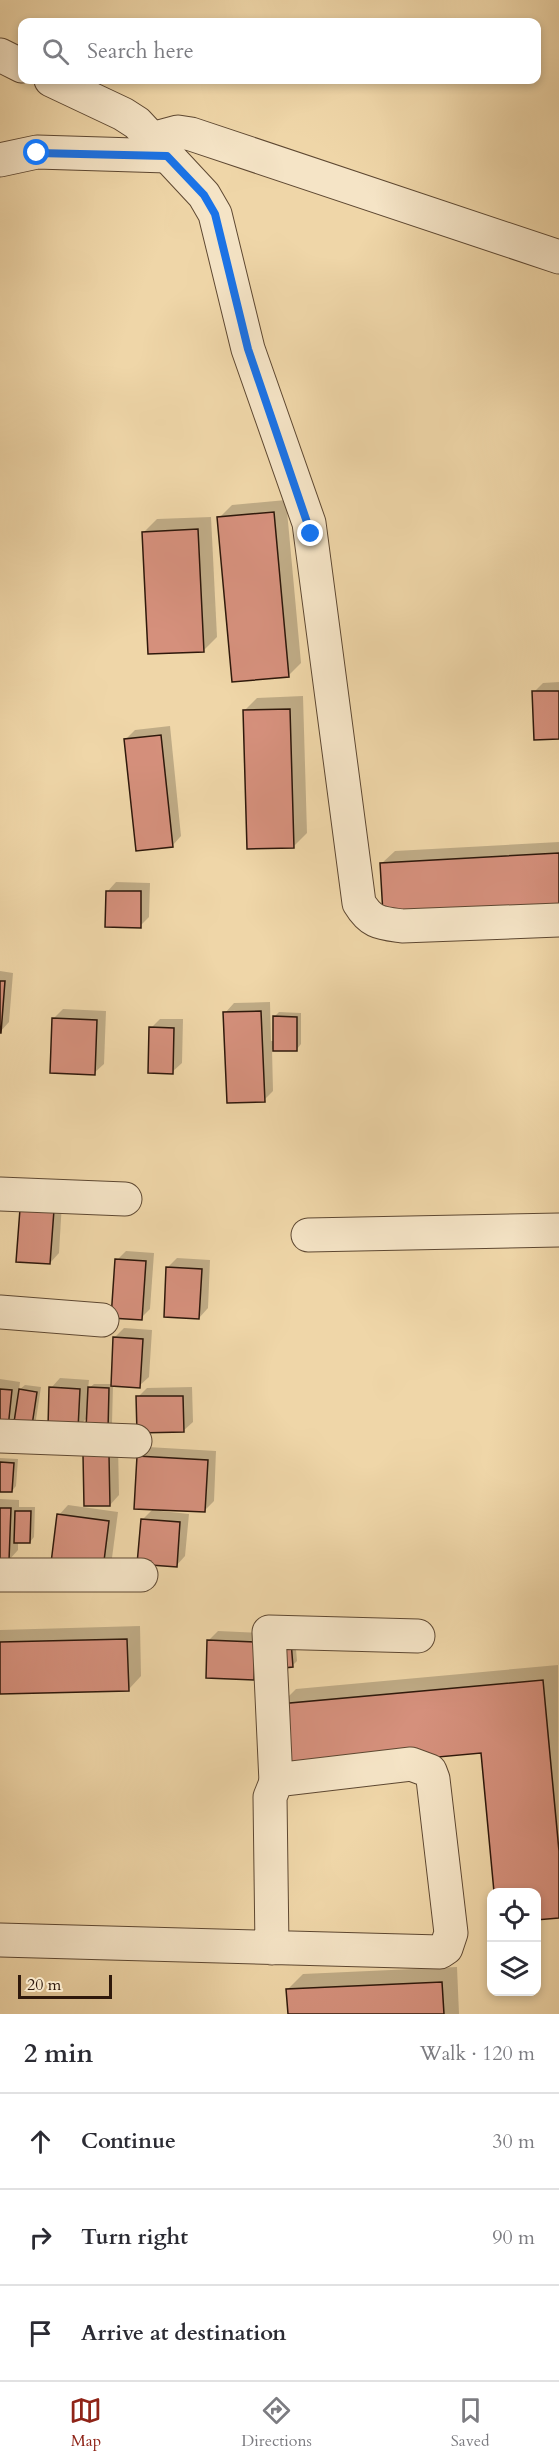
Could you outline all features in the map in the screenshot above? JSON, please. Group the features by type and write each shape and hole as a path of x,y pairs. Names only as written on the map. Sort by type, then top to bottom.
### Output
{"street":[{"path":"0,55 18,64"},
{"path":"59,84 130,118 204,195 215,214 248,349 309,523 359,903 367,916 382,923 402,926 559,920"},
{"path":"0,160 37,153 159,147 178,132 202,137 559,257"},
{"path":"0,1194 125,1199"},
{"path":"308,1234 559,1230"},
{"path":"0,1312 102,1320"},
{"path":"0,1436 135,1441"},
{"path":"0,1575 141,1575"},
{"path":"272,1948 270,1797 276,1782 269,1632 418,1636"},
{"path":"0,1940 440,1952 446,1948 451,1934 433,1779 430,1771 411,1764 284,1779 276,1782"}],"building":[{"path":"274,512 289,677 232,682 217,517"},
{"path":"198,529 204,652 148,654 142,532"},
{"path":"532,691 559,691 559,739 534,740"},
{"path":"290,709 294,848 247,849 243,710"},
{"path":"161,735 173,847 136,851 124,739"},
{"path":"559,853 559,904 383,914 380,863"},
{"path":"106,891 141,891 141,928 105,927"},
{"path":"0,981 5,981 1,1033 0,1033"},
{"path":"261,1011 265,1102 227,1103 223,1012"},
{"path":"273,1016 297,1017 297,1051 273,1051"},
{"path":"52,1018 97,1020 95,1075 50,1073"},
{"path":"149,1027 174,1028 173,1074 148,1073"},
{"path":"20,1209 54,1210 50,1264 16,1262"},
{"path":"115,1259 146,1261 142,1320 111,1318"},
{"path":"166,1267 202,1269 199,1319 164,1317"},
{"path":"113,1337 143,1339 140,1388 111,1386"},
{"path":"49,1387 80,1389 78,1429 48,1427"},
{"path":"88,1387 109,1388 108,1430 86,1429"},
{"path":"0,1389 12,1390 8,1428 0,1427"},
{"path":"19,1389 37,1392 31,1432 13,1429"},
{"path":"136,1396 183,1396 184,1432 137,1433"},
{"path":"83,1455 109,1455 110,1506 84,1506"},
{"path":"137,1456 208,1460 205,1512 134,1509"},
{"path":"0,1462 14,1463 12,1492 0,1492"},
{"path":"0,1508 11,1508 9,1561 0,1561"},
{"path":"15,1511 31,1511 30,1543 14,1543"},
{"path":"57,1514 109,1521 103,1569 51,1563"},
{"path":"141,1519 180,1522 177,1567 137,1564"},
{"path":"127,1639 129,1691 0,1694 0,1642"},
{"path":"207,1640 255,1642 254,1680 206,1678"},
{"path":"291,1641 293,1667 273,1669"},
{"path":"543,1680 559,1851 559,1918 541,1920 541,1888 494,1888 481,1753 286,1771 279,1704"},
{"path":"442,1982 444,2014 288,2014 286,1989"}],"route":[{"path":"37,153 167,156 204,195 215,214 248,349 311,534"}]}
